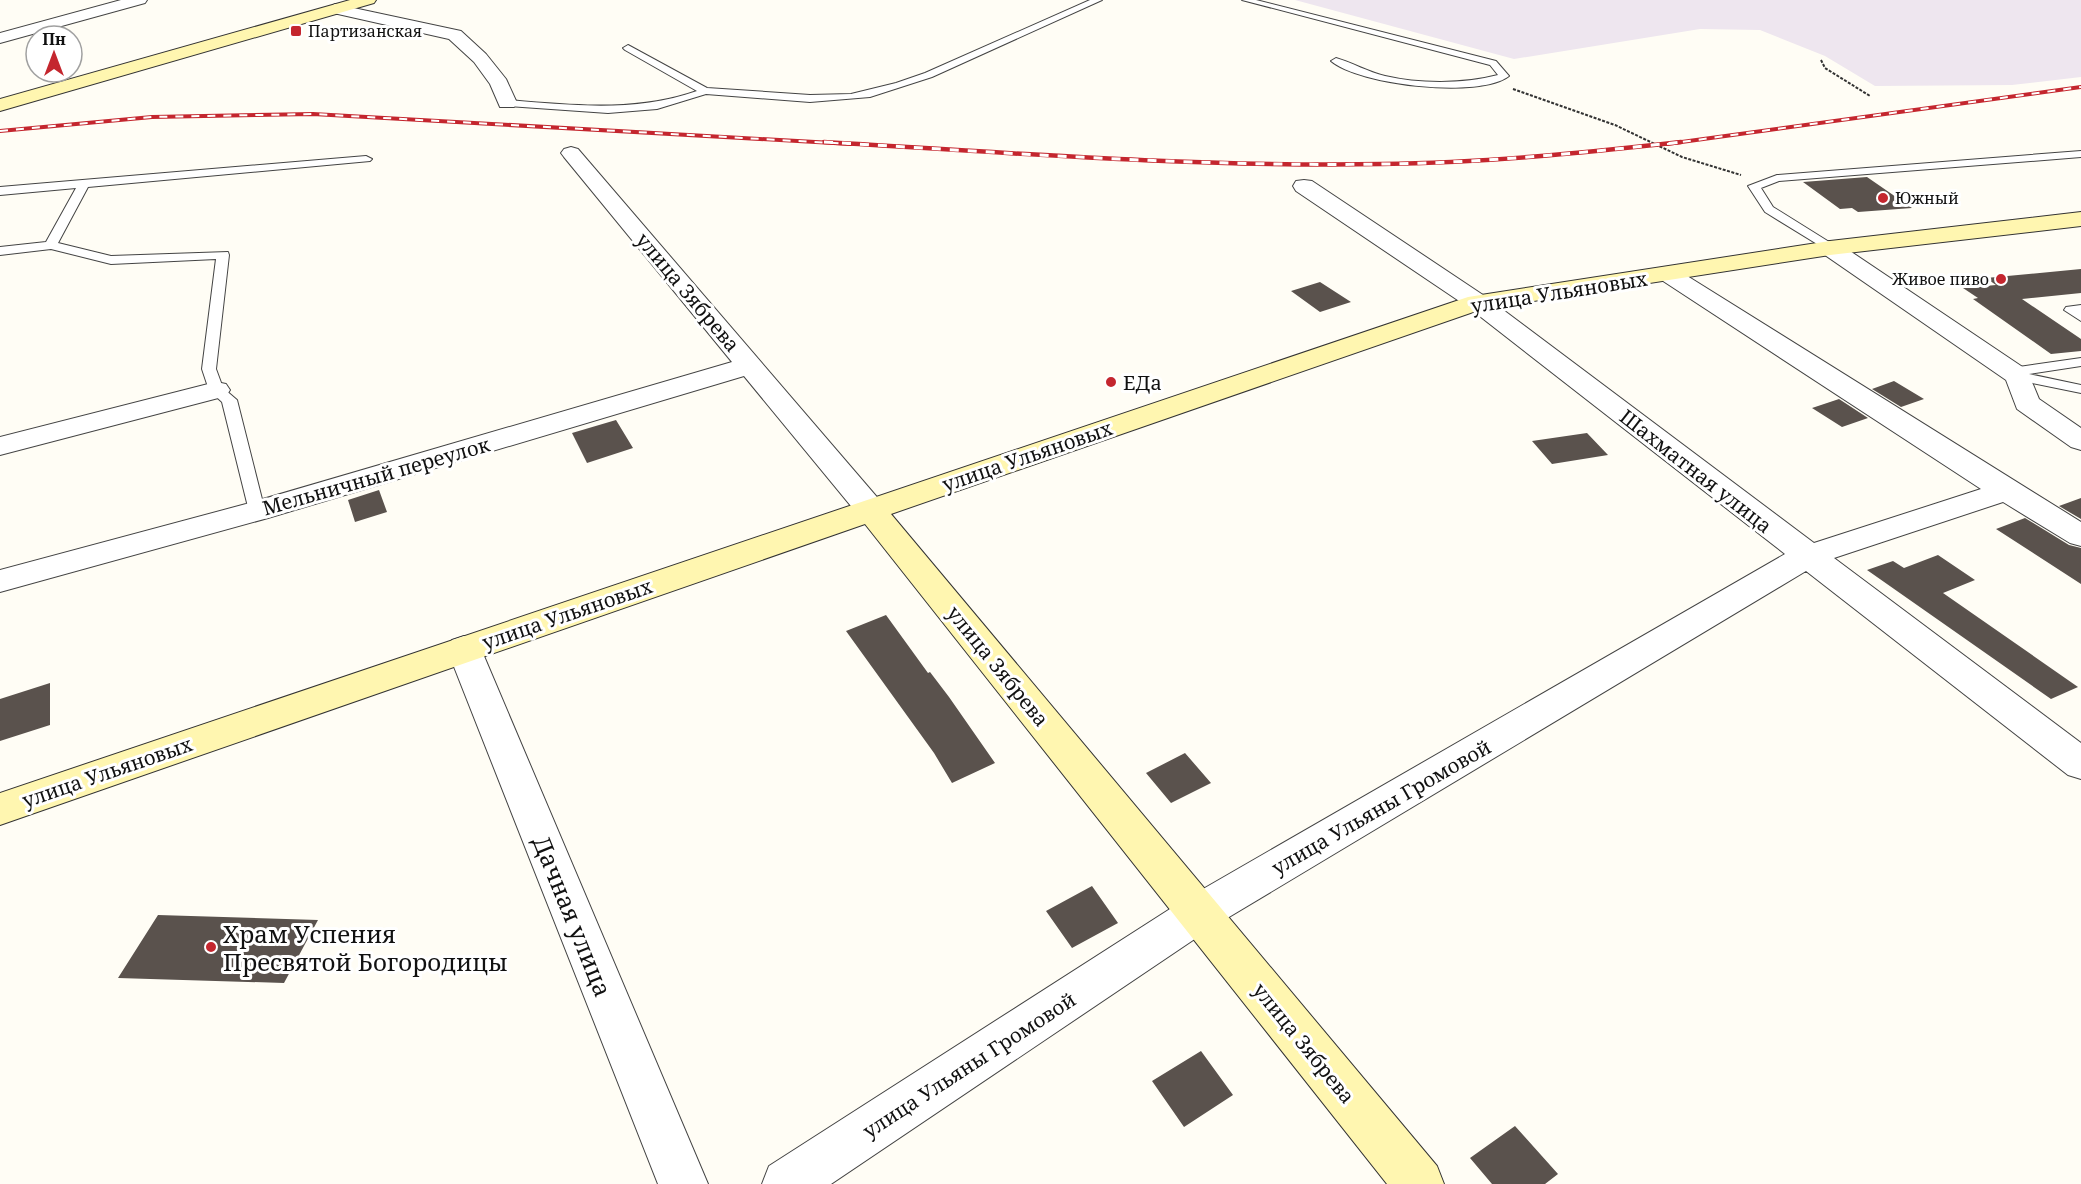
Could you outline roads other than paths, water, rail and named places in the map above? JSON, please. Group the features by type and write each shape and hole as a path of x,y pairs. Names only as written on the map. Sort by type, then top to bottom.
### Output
{"street":[{"path":"0,38 139,0"},
{"path":"2,105 368,0"},
{"path":"303,2 455,35 480,58 493,75 507,103"},
{"name":"улица Зябрева","path":"571,153 871,510 1419,1184"},
{"name":"Шахматная улица","path":"1304,186 1477,302 2081,764"},
{"name":"улица Ульяновых","path":"0,809 1477,302 1830,248 2081,219"},
{"path":"1830,248 2015,374 2027,403 2081,441"},
{"path":"1668,274 2006,491 2081,536"},
{"name":"Мельничный переулок","path":"0,581 257,511 751,365"},
{"path":"0,446 216,390"},
{"name":"улица Ульяны Громовой","path":"787,1184 1199,913 1807,556 2006,491"},
{"name":"Дачная улица","path":"464,649 683,1184"}],"lane":[{"path":"507,103 579,109 645,109 679,102 705,91 840,98 869,94 939,73 1098,0"},
{"path":"1246,0 1493,63 1504,76 1488,81 1466,83 1385,79 1336,61"},
{"path":"628,48 705,91"},
{"path":"1830,248 1769,209 1754,186 1777,178 2081,154"},
{"path":"0,191 366,159"},
{"path":"51,245 84,183"},
{"path":"0,251 51,245 111,260 223,255 209,369 216,390 229,400 257,511"},
{"path":"2081,309 2071,310 2081,317"},
{"path":"2015,374 2081,362"},
{"path":"2015,374 2081,389"}],"railway":[{"path":"1667,144 2081,87"},
{"path":"0,131 152,117 313,114 851,144"},
{"path":"824,142 1103,158 1312,164 1494,160 1681,142"}],"place":[{"name":"Партизанская","path":"296,31"},
{"name":"Южный","path":"1883,198"},
{"name":"Живое пиво","path":"2001,279"},
{"name":"ЕДа","path":"1111,382"},
{"name":"Храм Успения Пресвятой Богородицы","path":"211,947"}]}
